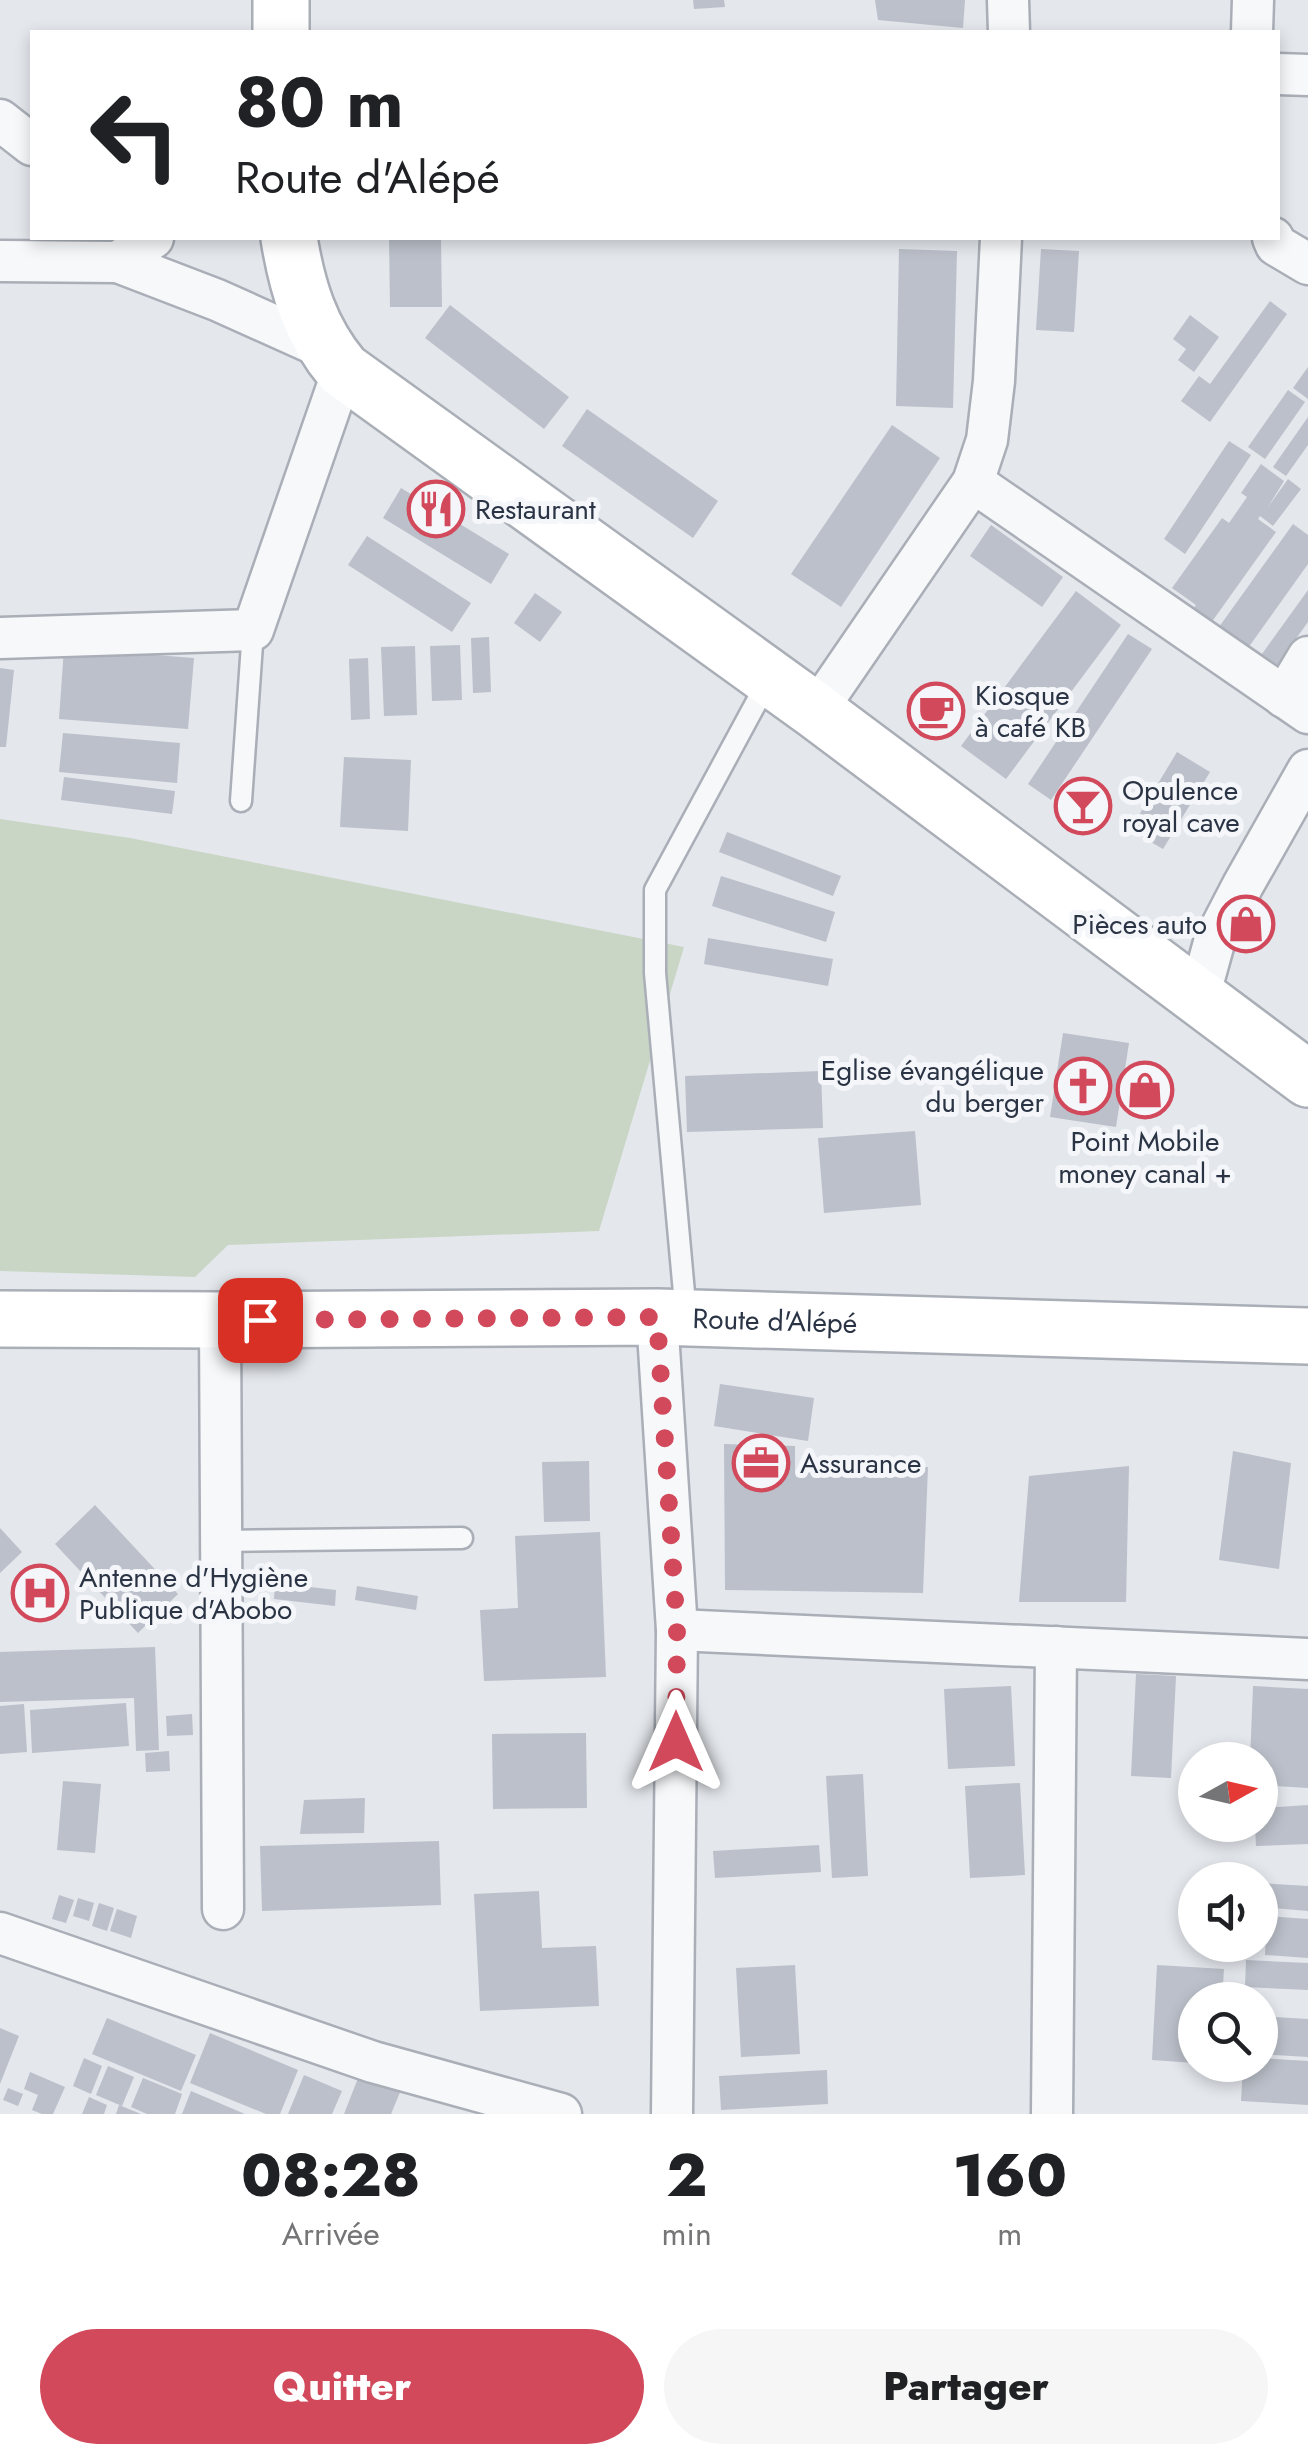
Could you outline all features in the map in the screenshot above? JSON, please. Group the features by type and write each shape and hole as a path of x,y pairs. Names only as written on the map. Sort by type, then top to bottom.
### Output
{"street":[{"path":"280,30 281,0"},
{"path":"1008,0 1008,30"},
{"path":"1252,30 1253,0"},
{"path":"1280,74 1308,75"},
{"path":"0,120 30,143"},
{"path":"118,262 150,240"},
{"path":"0,638 253,630 334,360 297,283 289,240"},
{"path":"816,711 973,482 987,440 994,382 1001,240"},
{"path":"1274,240 1308,264"},
{"path":"0,261 118,262 218,300 334,360 816,711 1308,1080"},
{"path":"973,482 1296,705 1308,657"},
{"path":"1199,997 1216,939 1308,770"},
{"path":"672,1317 677,1630 672,2114"},
{"name":"Route d'Alépé","path":"0,1320 672,1317 1308,1336"},
{"path":"220,1320 223,1909"},
{"path":"677,1630 1308,1659"},
{"path":"1052,2114 1056,1648"},
{"path":"0,1933 373,2062 561,2114"}],"lane":[{"path":"242,801 253,630"},
{"path":"672,1317 655,972 655,890 770,678"},
{"path":"221,1541 462,1538"}],"green space":[{"path":"0,819 130,838 684,947 599,1231 228,1245 195,1277 0,1271"}],"building":[{"path":"693,0 724,0 725,7 694,9"},
{"path":"875,0 965,0 963,28 878,20"},
{"path":"389,240 441,240 442,307 390,307"},
{"path":"899,249 957,251 953,408 896,406"},
{"path":"1041,249 1079,251 1074,332 1036,330"},
{"path":"1270,301 1287,314 1210,422 1181,401 1199,376 1210,384"},
{"path":"450,305 569,397 544,429 425,338"},
{"path":"1190,315 1219,337 1194,372 1178,360 1186,349 1173,339"},
{"path":"1308,367 1308,399 1293,388"},
{"path":"1288,390 1305,402 1265,459 1248,447"},
{"path":"587,409 718,501 693,538 562,446"},
{"path":"1308,417 1308,445 1286,476 1273,467"},
{"path":"892,425 940,458 841,607 791,574"},
{"path":"1229,441 1251,455 1185,554 1164,539"},
{"path":"1261,464 1284,481 1268,507 1288,479 1301,489 1273,526 1260,516 1258,519 1276,532 1211,623 1192,610 1196,605 1172,588 1222,518 1229,523 1247,497 1241,493"},
{"path":"401,488 509,554 491,584 383,518"},
{"path":"1293,524 1308,535 1308,564 1248,648 1219,627"},
{"path":"991,525 1063,577 1042,607 970,556"},
{"path":"367,536 471,603 452,632 348,565"},
{"path":"1308,590 1308,622 1277,665 1262,654"},
{"path":"1076,591 1121,625 1006,779 961,746"},
{"path":"535,593 562,612 540,642 514,623"},
{"path":"1128,634 1152,649 1051,800 1028,784"},
{"path":"489,637 491,692 473,693 471,638"},
{"path":"460,645 462,700 432,701 430,646"},
{"path":"415,646 417,715 384,716 381,647"},
{"path":"64,648 194,658 188,729 59,719"},
{"path":"368,658 370,719 351,720 349,659"},
{"path":"0,668 14,670 6,747 0,747"},
{"path":"63,733 180,743 177,783 59,772"},
{"path":"1177,752 1210,772 1163,849 1130,830"},
{"path":"344,757 411,760 408,831 340,827"},
{"path":"64,777 175,791 172,814 61,800"},
{"path":"727,832 841,876 833,896 719,852"},
{"path":"721,876 835,912 826,942 712,906"},
{"path":"708,938 833,959 828,986 704,964"},
{"path":"1063,1033 1129,1043 1116,1127 1050,1117"},
{"path":"821,1071 823,1128 687,1132 685,1076"},
{"path":"915,1131 921,1205 824,1213 818,1138"},
{"path":"720,1384 814,1398 808,1441 714,1426"},
{"path":"724,1444 795,1446 795,1473 928,1467 923,1593 725,1590"},
{"path":"1233,1451 1291,1463 1279,1569 1219,1560"},
{"path":"589,1461 590,1521 544,1522 542,1462"},
{"path":"1129,1466 1126,1602 1019,1602 1029,1476"},
{"path":"95,1505 178,1594 138,1633 55,1544"},
{"path":"0,1528 22,1552 0,1573"},
{"path":"600,1532 606,1677 484,1681 480,1610 518,1608 515,1536"},
{"path":"275,1583 336,1590 335,1606 274,1599"},
{"path":"357,1586 418,1596 416,1610 355,1600"},
{"path":"155,1647 159,1750 136,1751 134,1698 0,1702 0,1652"},
{"path":"1136,1674 1176,1676 1171,1778 1131,1776"},
{"path":"1011,1686 1015,1766 948,1769 944,1689"},
{"path":"1253,1686 1308,1689 1308,1788 1278,1786 1278,1742 1251,1742"},
{"path":"126,1703 129,1746 32,1753 30,1710"},
{"path":"24,1704 27,1752 0,1754 0,1706"},
{"path":"192,1714 193,1735 167,1736 166,1716"},
{"path":"586,1733 587,1808 493,1809 492,1734"},
{"path":"169,1751 170,1771 146,1772 145,1753"},
{"path":"863,1774 868,1876 832,1878 826,1776"},
{"path":"63,1781 101,1784 95,1853 57,1850"},
{"path":"1020,1783 1025,1875 970,1878 965,1786"},
{"path":"365,1798 364,1833 300,1834 304,1800"},
{"path":"1308,1805 1308,1844 1256,1846 1256,1842 1278,1842 1278,1807"},
{"path":"439,1841 441,1905 262,1911 260,1846"},
{"path":"819,1845 821,1872 715,1878 713,1851"},
{"path":"1278,1884 1308,1886 1308,1911 1278,1908"},
{"path":"539,1891 542,1948 596,1946 599,2006 480,2011 474,1894"},
{"path":"59,1895 74,1900 66,1923 52,1919"},
{"path":"78,1898 94,1903 89,1921 73,1916"},
{"path":"99,1903 114,1908 107,1931 92,1926"},
{"path":"117,1909 137,1916 131,1938 110,1931"},
{"path":"1278,1917 1308,1919 1308,1958 1278,1956"},
{"path":"1246,1962 1308,1963 1308,1990 1278,1989 1278,1982 1245,1982"},
{"path":"795,1965 800,2054 741,2057 736,1968"},
{"path":"1157,1965 1224,1969 1223,1982 1178,1982 1178,2062 1152,2060"},
{"path":"1278,2017 1308,2019 1308,2057 1278,2055"},
{"path":"107,2018 196,2055 181,2091 92,2054"},
{"path":"0,2028 19,2036 0,2084"},
{"path":"210,2033 298,2070 280,2114 266,2114 190,2083"},
{"path":"84,2058 102,2066 91,2094 73,2086"},
{"path":"1278,2059 1308,2061 1308,2105 1241,2101 1242,2082 1278,2082"},
{"path":"108,2066 134,2077 122,2106 96,2095"},
{"path":"362,2068 403,2085 391,2114 344,2114"},
{"path":"827,2070 828,2104 721,2110 719,2076"},
{"path":"30,2072 65,2087 53,2114 32,2110 38,2095 24,2089"},
{"path":"304,2075 342,2091 332,2114 288,2114"},
{"path":"143,2078 182,2094 175,2114 147,2114 131,2107"},
{"path":"8,2088 23,2094 18,2106 3,2100"},
{"path":"191,2091 245,2114 182,2114"},
{"path":"89,2097 107,2105 104,2114 82,2114"},
{"path":"119,2105 141,2114 116,2114"}],"place":[{"name":"Restaurant","path":"436,509"},
{"name":"Kiosque à café KB","path":"936,711"},
{"name":"Opulence royal cave","path":"1083,806"},
{"name":"Pièces auto","path":"1246,924"},
{"name":"Eglise évangélique du berger","path":"1083,1086"},
{"name":"Point Mobile money canal +","path":"1145,1090"},
{"name":"Assurance","path":"761,1463"},
{"name":"Antenne d'Hygiène Publique d'Abobo","path":"40,1593"}],"route":[{"path":"260,1320 657,1317 677,1630 676,1742"}]}
